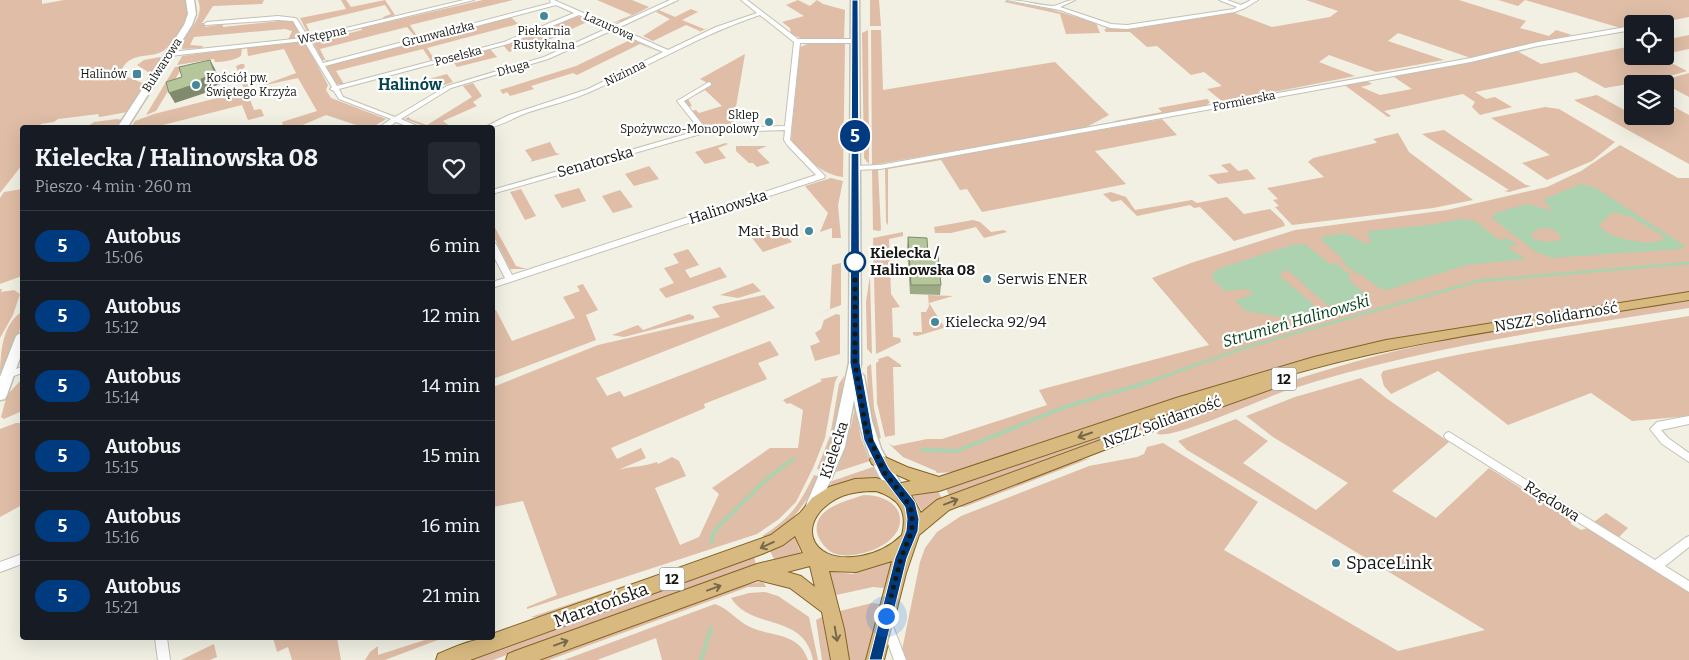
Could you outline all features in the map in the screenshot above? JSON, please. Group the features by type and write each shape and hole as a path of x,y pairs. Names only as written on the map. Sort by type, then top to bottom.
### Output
{"main road":[{"name":"Bulwarowa","path":"124,125 191,18 190,0"},
{"name":"Kielecka","path":"855,0 855,363 866,429 878,460 897,490"},
{"name":"NSZZ Solidarność","path":"897,490 939,484 1276,372 1386,345 1689,296"},
{"name":"NSZZ Solidarność","path":"910,535 920,522 942,505 1138,430 1282,380 1424,339"},
{"path":"0,395 20,342"},
{"name":"Kielecka","path":"810,511 838,447 855,363"},
{"path":"878,460 902,472 939,484"},
{"name":"12","path":"810,511 837,492 860,485 882,484 897,490"},
{"path":"875,660 910,535 912,512 908,503 897,490"},
{"path":"810,511 802,534 806,545 816,558 830,608 840,660"},
{"name":"Maratońska","path":"445,660 756,549 777,540 810,511"},
{"name":"12","path":"816,558 838,565 866,563 898,548 910,535"},
{"name":"Maratońska","path":"515,660 757,572 816,558"},
{"path":"757,572 796,582 830,608"}],"street":[{"name":"Wstępna","path":"170,54 307,39 471,0"},
{"name":"Długa","path":"385,125 449,87 546,58 675,0"},
{"path":"744,0 797,41 854,41"},
{"path":"1010,0 1054,8 1110,26 1127,28 1243,7 1255,0"},
{"path":"1054,8 1072,0"},
{"path":"1222,0 1243,7"},
{"name":"Lazurowa","path":"553,1 668,52"},
{"name":"Grunwaldzka","path":"320,65 553,1"},
{"name":"Poselska","path":"334,89 506,43 578,13"},
{"name":"Nizinna","path":"492,125 512,115 589,90 723,25 762,13"},
{"path":"207,24 272,18 293,19 299,23 334,89 345,100 411,125"},
{"name":"Formierska","path":"855,168 880,167 1032,140 1471,60 1538,44 1624,29"},
{"name":"Halinowska","path":"495,284 821,176 790,145 787,137 797,41"},
{"path":"704,131 680,101 709,84"},
{"name":"Senatorska","path":"495,191 704,131 788,128"},
{"path":"495,250 510,279"},
{"path":"8,375 20,371"},
{"path":"1689,420 1660,425 1655,429 1665,441 1689,458"},
{"name":"Rzędowa","path":"1449,436 1689,587"},
{"path":"1656,566 1689,541"},
{"path":"0,567 20,560"},
{"path":"886,616 889,633 900,660"},
{"path":"161,640 164,660"}],"shaded area":[{"path":"0,0 42,0 42,4 64,0 185,0 188,14 178,35 171,44 158,53 131,60 122,69 127,74 125,76 145,84 127,112 100,117 98,116 99,114 58,119 54,122 40,125 20,125 20,168 0,193"},
{"path":"198,0 264,0 262,4 213,6 202,23 207,23 205,27 223,24 223,27 280,21 282,19 294,22 301,37 288,40 292,31 285,29 194,37 190,45 203,46 202,48 182,49 183,43 199,14"},
{"path":"341,0 346,0 351,7 385,0 395,15 384,19 383,17 391,14 385,5 306,24 311,34 315,35 309,36 300,18 346,9"},
{"path":"483,0 513,0 410,25 418,38 407,27 320,49 326,60 322,60 312,41 316,38 318,41 322,40 321,37 341,33 342,35 362,30 361,28"},
{"path":"597,0 632,0 649,7 622,21 612,23 632,15"},
{"path":"798,0 810,6 817,0 823,4 845,10 844,38 803,39 791,34 790,28 782,22 804,16 786,5"},
{"path":"870,0 879,0 881,26 870,26"},
{"path":"1306,0 1459,0 1526,21 1520,28 1549,36 1556,30 1572,35 1471,58 1398,33 1388,41 1444,60 1376,72 1329,55 1319,62 1355,76 1223,102 1207,89 1222,86 1204,72 1191,75 1157,46 1147,47 1130,32 1106,32 1104,30 1107,28 1133,29 1232,12 1272,27 1330,17 1338,11"},
{"path":"1498,0 1525,0 1518,6"},
{"path":"1525,0 1689,0 1689,17 1674,20 1674,15 1624,15 1624,29"},
{"path":"1004,2 1050,9 1096,23 1100,33 1066,34 1060,14"},
{"path":"691,9 698,12 682,20 704,29 708,28 699,32 686,25 653,41 643,36 670,19 656,12 659,10 675,17"},
{"path":"578,16 589,21 529,49 526,47 509,52 503,45"},
{"path":"511,17 518,24 427,48 435,60 431,61 423,49 336,71 344,84 335,84 326,67 333,63"},
{"path":"868,30 869,164 864,158 862,33"},
{"path":"871,30 881,30 883,90 1055,62 1109,115 1083,129 872,165"},
{"path":"618,32 656,51 640,44 577,75 573,73 531,86 534,89 510,96 507,92 503,94 500,90 576,66 630,40 615,34"},
{"path":"1689,35 1689,49 1674,52 1674,38"},
{"path":"301,41 306,44 328,85 326,90 331,98 386,119 376,125 356,125 326,115 303,125 281,125 282,122 317,111 298,78 261,86 296,73 284,49 248,56 247,48"},
{"path":"810,43 845,44 843,177 829,173 814,164 800,152 791,139 800,47"},
{"path":"242,48 241,56 232,60 215,62 214,59 177,65 182,56"},
{"path":"1624,48 1624,65 1674,64 1687,71 1674,75 1624,75 1624,85 1605,88 1576,72 1475,92 1486,99 1495,97 1512,107 1480,115 1472,107 1475,102 1463,94 1384,111 1391,116 1388,117 1343,84 1365,80 1372,84 1361,87 1380,95 1412,89 1391,75 1517,51 1541,64"},
{"path":"490,49 497,57 457,67 451,59"},
{"path":"745,54 733,124 702,125 692,111 696,110 699,113 722,106 705,90 688,99 692,106 688,107 684,99 711,85 700,79"},
{"path":"160,57 162,59 151,74 137,65 144,60"},
{"path":"244,64 245,67 242,69 247,84 252,85 254,90 247,92 248,95 256,95 249,97 254,110 261,109 264,116 248,120 242,105 163,125 132,125 135,121 154,114 245,91 236,66"},
{"path":"185,66 156,111 146,115 175,67"},
{"path":"1689,73 1689,97 1674,89 1674,77"},
{"path":"447,74 453,82 444,85 442,83 437,84 439,87 432,91 425,80"},
{"path":"473,83 482,96 473,102 477,106 443,121 448,125 427,125 472,97 463,86"},
{"path":"1597,95 1624,110 1624,125 1674,125 1674,111 1676,110 1674,107 1689,115 1689,164 1574,100"},
{"path":"1207,99 1210,102 1206,106 1116,123 1115,121 1162,112 1158,108"},
{"path":"1545,107 1559,109 1615,142 1592,161 1547,180 1522,163 1550,155 1491,118"},
{"path":"409,117 427,125 421,125 405,119"},
{"path":"1162,119 1177,135 1095,151 1126,184 982,212 967,189 960,190 941,160 888,169 888,225 886,222 885,168"},
{"path":"122,120 119,125 90,125 94,122"},
{"path":"1444,130 1526,185 1531,186 1509,192 1504,191 1509,190 1422,134"},
{"path":"1398,133 1409,152 1473,200 1433,208 1292,225 1275,207 1279,206 1273,200 1278,199 1267,188 1324,177 1308,162 1313,158 1376,143 1373,139"},
{"path":"550,142 556,153 560,154 530,162 532,160 525,150"},
{"path":"728,144 718,148 726,158 705,164 695,152"},
{"path":"1620,145 1678,178 1689,178 1689,292 1414,336 954,472 937,473 903,457 888,443 893,446 927,439 942,439 1047,405 1039,390 1209,345 1152,278 1191,263 1295,230 1447,210 1547,187 1581,171"},
{"path":"736,146 767,146 757,150 770,163 757,167 753,163 749,163 736,151"},
{"path":"1230,163 1238,171 1247,169 1256,179 1218,184 1208,175 1229,172 1221,165"},
{"path":"649,166 659,179 634,186 625,174"},
{"path":"878,169 881,230 879,231 873,230 872,170"},
{"path":"831,178 843,181 838,205 841,238 832,238 832,228 820,232 828,213 805,186"},
{"path":"1581,184 1596,188 1685,246 1680,249 1552,258 1536,252 1492,218 1495,213 1527,204 1553,211 1544,199","holes":["1616,213 1631,217 1663,236 1663,240 1639,242 1619,237 1603,230 1599,225 1611,214","1541,228 1552,229 1561,236 1560,240 1544,242 1533,238 1531,233"]},
{"path":"579,188 586,201 562,208 554,195"},
{"path":"20,189 20,277 0,284 0,198 4,192"},
{"path":"521,189 536,216 525,220 510,192"},
{"path":"620,190 633,207 613,213 602,196"},
{"path":"1111,192 1126,197 1135,210 1192,200 1197,203 1227,197 1244,214 1270,209 1283,221 1285,226 1234,241 1200,207 1194,208 1190,205 1137,216 1121,200 1112,202 1103,194"},
{"path":"1461,219 1475,221 1499,240 1507,238 1517,244 1508,248 1526,259 1466,265 1387,290 1380,289 1361,274 1357,274 1342,262 1344,260 1322,240 1322,237 1345,233 1367,244 1370,243 1368,231 1429,225"},
{"path":"973,220 980,222 991,232 1004,230 1007,232 984,238 976,227 951,233 935,233 934,227"},
{"path":"762,224 769,232 779,228 792,242 763,252 745,229"},
{"path":"495,228 516,266 527,269 510,269 495,239"},
{"path":"903,232 903,236 889,239 891,294 900,307 892,308 893,337 900,338 901,342 876,354 873,238"},
{"path":"1305,244 1330,264 1337,264 1351,276 1349,280 1365,294 1363,297 1328,306 1289,271 1285,270 1280,275 1283,279 1312,303 1316,309 1287,318 1246,311 1235,301 1253,292 1246,289 1224,291 1213,279 1212,275 1218,269 1291,245"},
{"path":"688,249 699,265 685,270 690,278 720,267 727,277 666,298 659,289 674,283 664,268 679,263 673,254"},
{"path":"841,263 841,305 807,318 830,309 832,265"},
{"path":"870,276 872,354 867,349 866,302"},
{"path":"753,283 761,291 738,298 720,295"},
{"path":"583,284 598,310 586,315 596,340 495,378 495,310 512,341 575,318 563,297 580,291 577,286"},
{"path":"0,289 2,289 1,292 14,290 20,294 13,315 0,338"},
{"path":"764,295 775,308 596,378 607,396 620,391 624,397 770,341 779,355 758,363 767,379 704,404 705,408 611,448 617,459 641,448 646,458 618,470 657,462 658,464 672,457 679,461 686,476 655,488 680,545 699,537 719,494 712,488 770,448 798,448 803,410 790,403 787,404 783,400 822,381 820,379 838,376 835,382 825,438 796,502 779,519 757,534 527,609 527,607 557,595 523,501 495,507 495,386 598,345 720,317 712,307"},
{"path":"928,295 953,296 929,303 943,325 967,321 917,336 913,335 913,332 922,332 921,312 926,312 929,306"},
{"path":"1689,300 1689,308 1486,341 1385,363 1285,391 1181,431 1157,434 1159,428 1221,405 1313,374 1376,356 1478,334"},
{"path":"20,313 20,329 0,378 1,352 5,334"},
{"path":"689,314 694,316 694,319 624,337 612,335 638,325 643,330"},
{"path":"836,314 840,315 840,354 815,361 810,346 820,342 815,333 821,329 824,320"},
{"path":"1689,316 1689,416 1632,421 1591,393 1508,425 1438,371 1391,394 1384,386 1381,375 1383,371 1421,362"},
{"path":"888,356 901,365 901,367 893,367 895,435 885,437 877,403 876,363 879,361 878,359"},
{"path":"871,364 874,408 881,438 877,439 868,399 867,367"},
{"path":"844,376 834,435 822,470 817,469 830,436 839,384"},
{"path":"1361,378 1449,442 1392,491 1436,518 1489,468 1571,520 1571,524 1581,530 1588,528 1689,592 1689,660 906,660 902,650 920,562 925,548 937,532 961,516 1089,466 1137,457 1144,454 1147,447 1163,443 1258,502 1224,550 1398,651 1485,630 1187,450 1178,441 1236,419 1268,441 1243,463 1316,510 1348,483 1273,437 1246,416 1295,397"},
{"path":"20,381 20,412 4,419 1,417 7,395"},
{"path":"1209,399 949,495 946,489"},
{"path":"855,408 861,438 870,461 836,472 846,447"},
{"path":"20,423 20,506 0,517 0,429"},
{"path":"1091,458 964,507 957,507 1076,461"},
{"path":"873,467 880,480 859,479 829,489 832,481"},
{"path":"814,475 819,477 809,496 791,520 765,538 762,536 780,523 793,510 804,495"},
{"path":"938,491 942,499 922,511 913,496"},
{"path":"864,495 876,496 892,503 896,507 900,518 899,528 894,536 876,549 853,555 833,553 824,546 818,536 817,527 819,519 824,513 839,503"},
{"path":"1606,513 1628,528 1619,537 1594,522"},
{"path":"794,536 802,555 774,559 770,551"},
{"path":"716,555 540,618 531,617"},
{"path":"754,557 756,565 493,660 468,660"},
{"path":"891,562 884,588 873,587 836,595 828,571 852,574"},
{"path":"760,582 764,583 766,587 748,587 549,660 539,660 736,587"},
{"path":"765,592 778,596 809,617 818,660 813,660 808,645 799,635 789,628 751,615 740,608 731,598 749,593"},
{"path":"872,603 880,604 866,660 848,660 840,611"},
{"path":"715,604 724,608 750,627 784,637 798,644 808,660 662,660 656,638 597,660 564,660"},
{"path":"822,617 830,660 822,660 816,620"},
{"path":"274,640 337,640 341,660 292,660 288,647 277,652"},
{"path":"425,640 438,640 385,660 365,660 370,652 378,646 378,655"},
{"path":"214,644 217,657 210,660 181,660"}],"building":[{"path":"210,60 215,74 201,79 202,82 169,93 166,82 182,77 179,67"},
{"path":"908,237 927,238 928,256 938,256 941,285 911,285"}],"waterway":[{"name":"Strumień Halinowski","path":"1148,382 1244,348 1478,281 1689,263"},
{"name":"Strumień Halinowski","path":"922,450 957,451 1062,408 1152,381"},
{"name":"Strumień Halinowski","path":"711,543 713,533 720,525 767,479 793,459"},
{"name":"Strumień Halinowski","path":"701,660 711,628"}],"bus line":[{"name":"5","path":"855,0 855,363 863,416 869,440 884,472 910,506 913,519 912,531 901,558 875,660"}],"place":[{"name":"Piekarnia Rustykalna","path":"544,16"},
{"name":"Halinów","path":"137,74"},
{"name":"Kościół pw. Świętego Krzyża","path":"196,85"},
{"name":"Sklep Spożywczo-Monopolowy","path":"769,122"},
{"name":"Mat-Bud","path":"809,231"},
{"name":"Kielecka / Halinowska 08","path":"855,262"},
{"name":"Serwis ENER","path":"987,279"},
{"name":"Kielecka 92/94","path":"935,322"},
{"name":"SpaceLink","path":"1336,563"}],"district":[{"name":"Halinów","path":"410,84"}],"route":[{"path":"855,262 855,363 866,429 884,472 910,506 913,519 912,531 901,558 886,616"}]}
